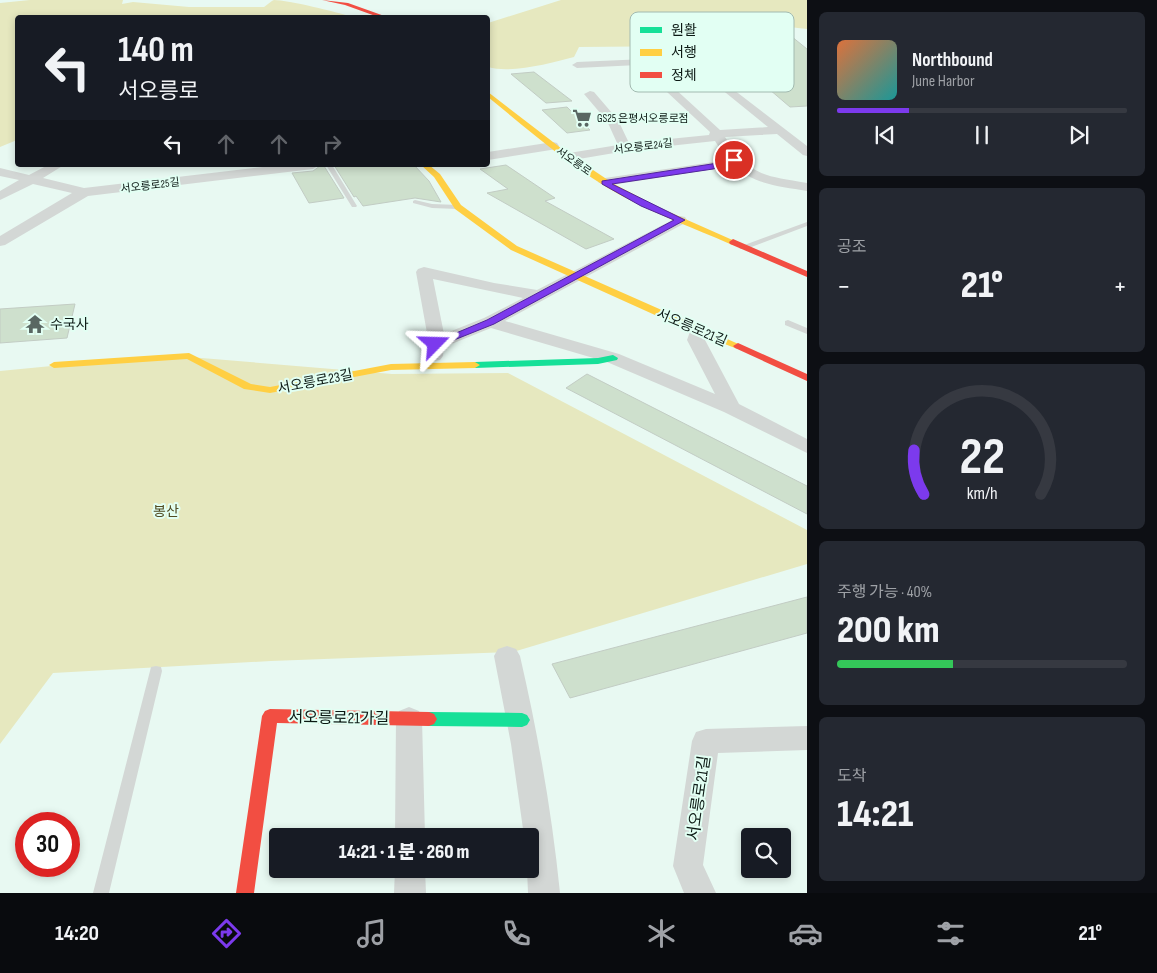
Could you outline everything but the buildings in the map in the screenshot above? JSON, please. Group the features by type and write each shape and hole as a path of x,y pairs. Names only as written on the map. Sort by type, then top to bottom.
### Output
{"street":[{"path":"324,0 346,4 379,15"},
{"path":"576,64 630,62"},
{"path":"672,92 717,134 737,162 748,173 760,178 807,187"},
{"path":"732,92 807,152"},
{"path":"590,94 612,120 624,147"},
{"name":"서오릉로","path":"490,96 553,146 604,182 644,204 807,274"},
{"name":"서오릉로24길","path":"568,157 624,147 713,138 717,134 781,130"},
{"path":"490,156 553,146"},
{"path":"604,182 737,162"},
{"path":"0,196 54,167"},
{"name":"서오릉로25길","path":"0,242 84,192 162,179 291,167"},
{"path":"427,167 437,176 458,207 514,248 577,276"},
{"path":"0,172 84,192"},
{"path":"435,344 490,322 542,296 680,220"},
{"path":"434,366 436,333 424,272 494,288 542,296"},
{"name":"서오릉로21길","path":"577,276 807,378"},
{"path":"490,322 614,358 732,408 807,447"},
{"path":"698,330 696,340 732,408"},
{"name":"서오릉로23길","path":"54,365 188,356 248,388 270,390 391,366 598,361 614,358"},
{"path":"507,656 522,720 540,839 544,893"},
{"name":"서오릉로21가길","path":"245,893 270,716 409,718 410,828"},
{"path":"409,718 522,720"},
{"name":"서오릉로21길","path":"700,893 688,866 706,741 807,738"},
{"path":"410,878 410,893"}],"lane":[{"path":"330,167 354,206"},
{"path":"415,202 432,206 458,207"},
{"path":"743,247 807,224"},
{"path":"788,323 807,331"},
{"path":"101,893 156,671"}],"green space":[{"path":"30,0 123,0 122,4 133,2 189,7 264,7 274,0 301,4 345,15 15,15 15,141 0,147 0,3"},
{"path":"561,0 807,0 807,29 794,27 794,12 630,12 630,47 579,47 574,57 543,65 508,69 490,67 490,22"},
{"name":"봉산","path":"165,355 392,374 508,373 807,530 807,564 513,652 271,661 53,673 0,744 0,371"}],"traffic: fast":[{"path":"475,365 598,361 613,358"},
{"path":"429,719 522,720"}],"traffic: slow":[{"path":"490,96 563,154 611,186 655,209 733,242"},
{"path":"427,167 437,176 458,207 514,248 689,327 738,346"},
{"path":"54,365 189,356 248,387 270,390 391,367 475,365"}],"traffic: jam":[{"path":"324,0 346,4 379,15"},
{"path":"733,242 807,274"},
{"path":"738,346 807,378"},
{"path":"245,893 270,716 429,719"}],"place":[{"name":"GS25 은평서오릉로점","path":"582,118"},
{"name":"수국사","path":"35,324"}],"route":[{"path":"435,344 490,322 542,296 680,220 644,204 604,182 737,162 734,160"}]}
